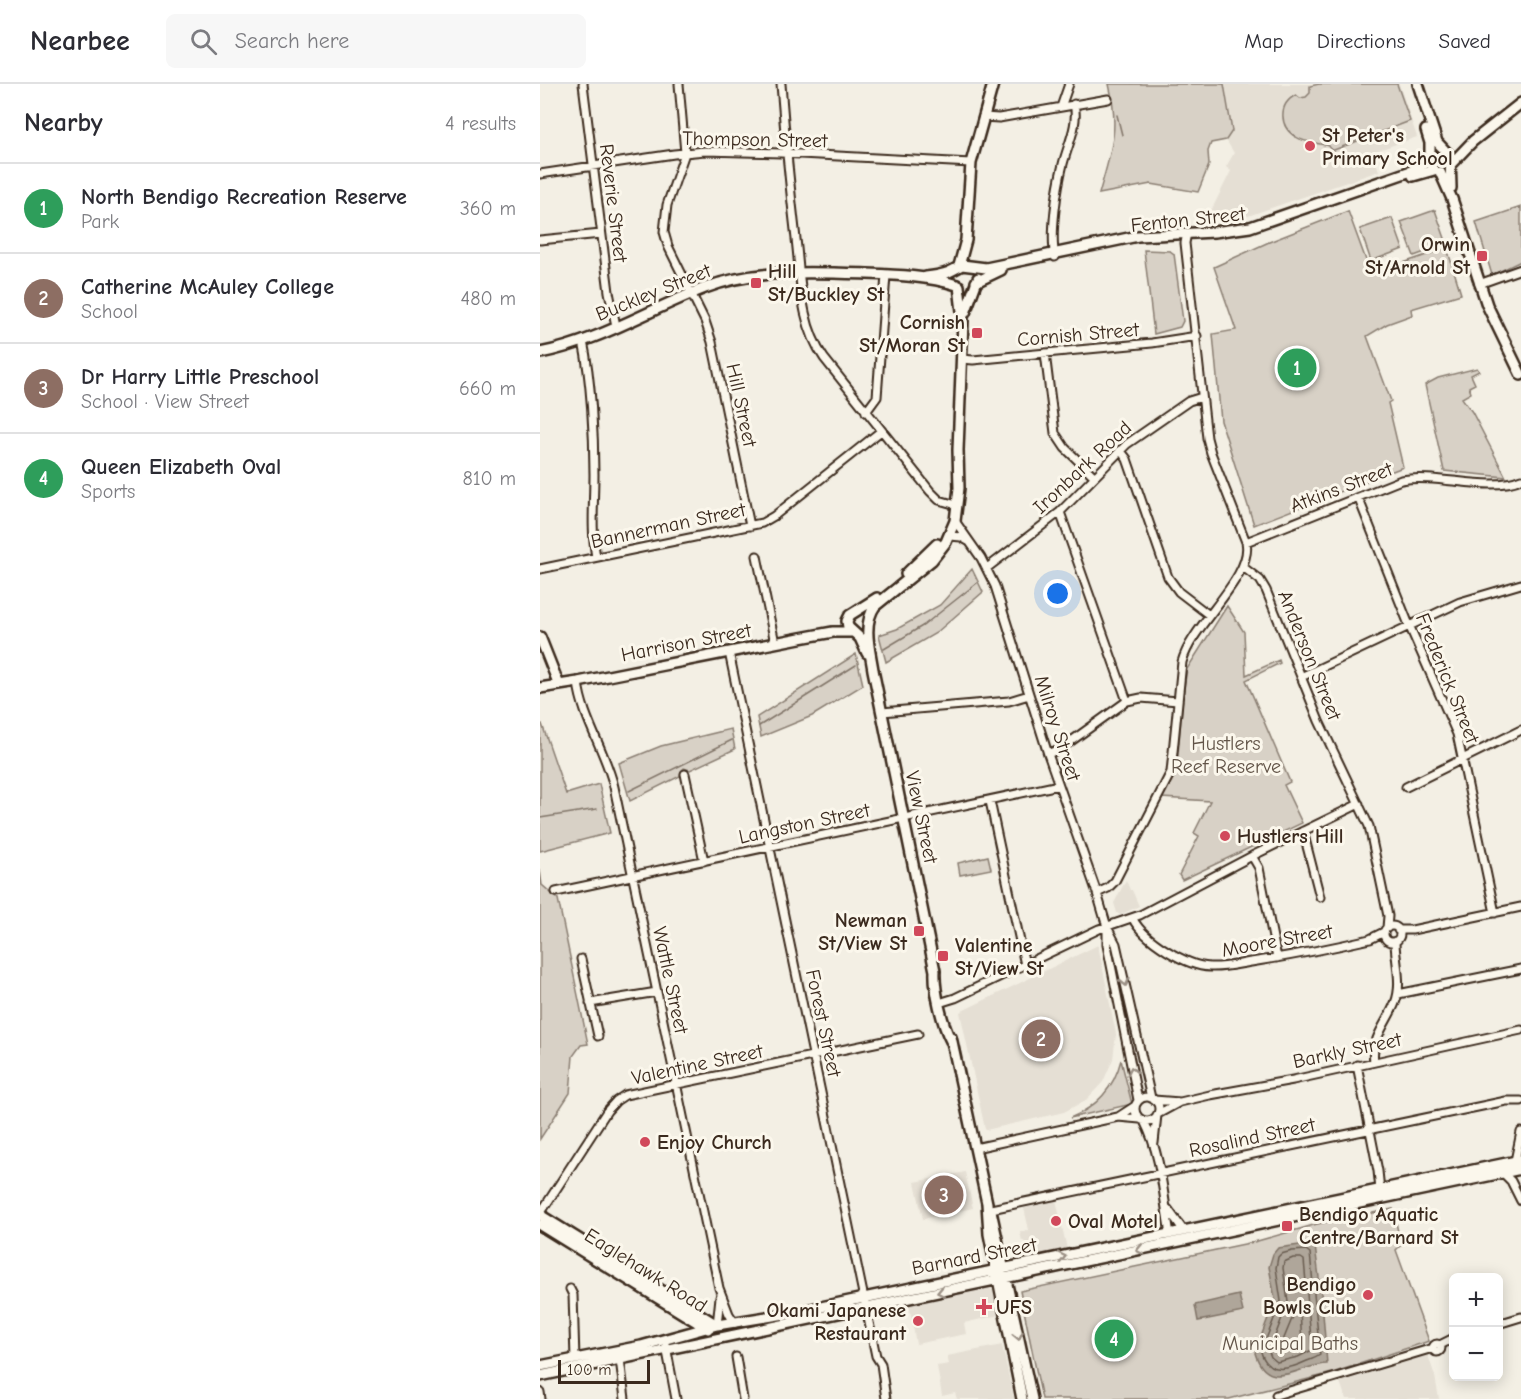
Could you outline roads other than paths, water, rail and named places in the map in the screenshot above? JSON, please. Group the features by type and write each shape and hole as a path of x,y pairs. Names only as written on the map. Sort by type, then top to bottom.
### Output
{"street":[{"name":"Reverie Street","path":"583,84 601,234 616,326"},
{"path":"679,84 685,153"},
{"path":"781,84 786,153 800,272 806,317 814,342 866,412 935,496 943,502 953,504"},
{"path":"958,450 959,488 951,529 932,560 875,606 865,630 854,633 848,627 847,621 850,615 868,605 924,559 951,529 958,450 963,320 958,285 954,278 966,240 971,163 993,84"},
{"path":"1061,107 1069,84"},
{"path":"1412,84 1430,140 1430,166 1437,171 1452,199 1494,324 1521,375"},
{"path":"1418,84 1435,137 1450,156 1452,199"},
{"path":"983,117 999,118 1108,99"},
{"path":"1437,171 1446,170 1473,141 1521,103"},
{"path":"1055,255 1057,195 1076,119 1074,104"},
{"path":"1429,158 1436,150 1444,150 1473,141"},
{"name":"Thompson Street","path":"540,174 685,153 725,151 971,163"},
{"name":"Hill Street","path":"685,153 667,204 663,224 668,246 692,293 712,342 750,525"},
{"name":"Fenton Street","path":"973,267 994,267 1135,241 1225,232 1257,226 1412,171 1429,158"},
{"name":"Fenton Street","path":"1186,236 1228,236 1254,231 1416,175 1437,171"},
{"path":"540,240 601,234"},
{"path":"1097,893 1111,886 1115,881 1171,772 1184,654 1191,639 1243,567 1247,553 1246,542 1211,453 1202,397 1186,236"},
{"path":"963,320 978,274 973,267 966,240"},
{"name":"Fenton Street","path":"975,283 1005,269 1055,255"},
{"path":"957,268 965,264 973,267"},
{"name":"Buckley Street","path":"926,278 957,268"},
{"path":"1479,285 1521,269"},
{"name":"Buckley Street","path":"540,353 583,340 715,284 741,278 800,272 926,278 958,285"},
{"path":"866,412 877,396 886,275"},
{"path":"958,285 967,288 975,283"},
{"name":"Cornish Street","path":"962,359 972,360 1152,343 1197,336"},
{"path":"583,340 594,463 592,527 596,557"},
{"path":"1045,353 1055,433 1065,448 1094,476"},
{"name":"Ironbark Road","path":"987,568 1060,512 1120,450 1189,401 1202,397"},
{"name":"Bannerman Street","path":"540,569 763,522 774,516 881,431"},
{"path":"1120,450 1127,459 1168,577 1179,592 1209,615"},
{"name":"Atkins Street","path":"1246,542 1389,484 1412,478 1501,484 1521,479"},
{"name":"Frederick Street","path":"1358,497 1409,625 1457,734 1496,913"},
{"path":"1060,512 1127,701"},
{"path":"951,529 970,543"},
{"name":"Milroy Street","path":"951,529 970,543 987,568 1010,630 1048,754 1107,927"},
{"path":"757,556 775,643"},
{"name":"Anderson Street","path":"1243,567 1263,585 1324,731 1369,826 1395,955 1398,994"},
{"path":"1301,677 1460,602 1521,584"},
{"path":"856,612 862,613 868,623"},
{"name":"Harrison Street","path":"800,638 837,627 847,621"},
{"name":"View Street","path":"868,623 873,670 936,971 935,979 989,1206 989,1234 1002,1274 1032,1399"},
{"name":"Harrison Street","path":"540,688 833,632 854,633"},
{"name":"View Street","path":"854,633 866,649 873,670"},
{"path":"540,637 559,685"},
{"name":"Forest Street","path":"729,652 876,1356 882,1367 886,1399"},
{"name":"Wattle Street","path":"578,682 585,710 610,771 633,876 719,1288 720,1307 717,1325"},
{"path":"882,712 1010,701 1029,695"},
{"path":"1048,754 1063,747 1127,701 1141,698 1178,701"},
{"path":"1406,787 1521,730"},
{"path":"685,774 704,861"},
{"name":"Langston Street","path":"556,892 1059,785"},
{"path":"990,801 1025,964"},
{"path":"942,1002 955,999 1107,927 1133,919 1251,856 1359,804"},
{"path":"1303,831 1320,897"},
{"path":"1251,856 1259,868 1277,958"},
{"path":"1391,935 1521,907"},
{"name":"Moore Street","path":"1133,919 1138,927 1166,950 1187,962 1217,967 1277,958 1391,935"},
{"path":"1107,927 1116,944 1153,1099 1158,1106 1154,1143"},
{"path":"1107,927 1107,945 1137,1103 1136,1114 1142,1120 1154,1143 1170,1234 1175,1238 1210,1231 1229,1232"},
{"path":"581,959 598,1036"},
{"path":"1374,1061 1374,1044 1398,994 1521,969"},
{"path":"590,1003 657,992"},
{"name":"Barkly Street","path":"1157,1115 1180,1102 1521,1030"},
{"name":"Valentine Street","path":"540,1214 612,1105 628,1094 918,1034"},
{"path":"1357,1065 1380,1190 1385,1194 1426,1186 1444,1186"},
{"path":"1118,1117 1144,1097 1153,1099"},
{"name":"Barkly Street","path":"1153,1099 1180,1102"},
{"name":"Rosalind Street","path":"989,1206 1160,1174 1506,1101 1521,1101"},
{"path":"975,1148 1118,1117 1151,1120 1157,1115"},
{"path":"1518,1193 1517,1165 1521,1132"},
{"name":"Barnard Street","path":"540,1376 620,1359 666,1345 677,1336 717,1325 1229,1232 1503,1173 1517,1165"},
{"name":"Barnard Street","path":"540,1366 737,1335 867,1307 1170,1234 1449,1175 1517,1165"},
{"path":"1378,1171 1394,1187"},
{"path":"1503,1173 1511,1181 1521,1201"},
{"path":"1167,1207 1185,1231"},
{"path":"1237,1220 1294,1213 1300,1216"},
{"name":"Eaglehawk Road","path":"540,1214 717,1325"},
{"name":"Eaglehawk Road","path":"540,1225 706,1329 737,1335"},
{"name":"View Street","path":"1002,1274 1022,1399"},
{"name":"Wattle Street","path":"719,1288 735,1323"},
{"path":"570,1289 573,1295 575,1359"},
{"path":"677,1336 684,1327 682,1314"},
{"path":"1503,1322 1521,1317"},
{"path":"1276,1395 1449,1340"},
{"path":"666,1345 676,1399"},
{"path":"735,1357 743,1399"},
{"path":"620,1359 625,1399"},
{"path":"540,1392 541,1399"}],"water":[{"name":"Municipal Baths","path":"1307,1244 1315,1246 1327,1364 1276,1375 1261,1366 1255,1353 1275,1299 1269,1267 1273,1254 1278,1248"},
{"path":"1239,1295 1243,1312 1198,1321 1195,1305"}],"waterway":[{"path":"1117,115 1122,135"},
{"path":"884,649 924,625 977,583"},
{"path":"759,726 856,665"},
{"path":"629,791 732,740"},
{"path":"540,818 597,809"}],"place":[{"name":"St Peter's Primary School","path":"1310,146"},
{"name":"Orwin St/Arnold St","path":"1482,256"},
{"name":"Hill St/Buckley St","path":"756,283"},
{"name":"Cornish St/Moran St","path":"977,333"},
{"name":"North Bendigo Recreation Reserve","path":"1297,368"},
{"name":"Hustlers Hill","path":"1225,836"},
{"name":"Newman St/View St","path":"919,931"},
{"name":"Valentine St/View St","path":"943,956"},
{"name":"Catherine McAuley College","path":"1041,1039"},
{"name":"Enjoy Church","path":"645,1142"},
{"name":"Dr Harry Little Preschool","path":"944,1195"},
{"name":"Oval Motel","path":"1056,1221"},
{"name":"Bendigo Aquatic Centre/Barnard St","path":"1287,1226"},
{"name":"Bendigo Bowls Club","path":"1368,1295"},
{"name":"UFS","path":"984,1307"},
{"name":"Okami Japanese Restaurant","path":"918,1321"},
{"name":"Queen Elizabeth Oval","path":"1114,1339"}],"park label":[{"name":"Hustlers Reef Reserve","path":"1226,754"}]}
